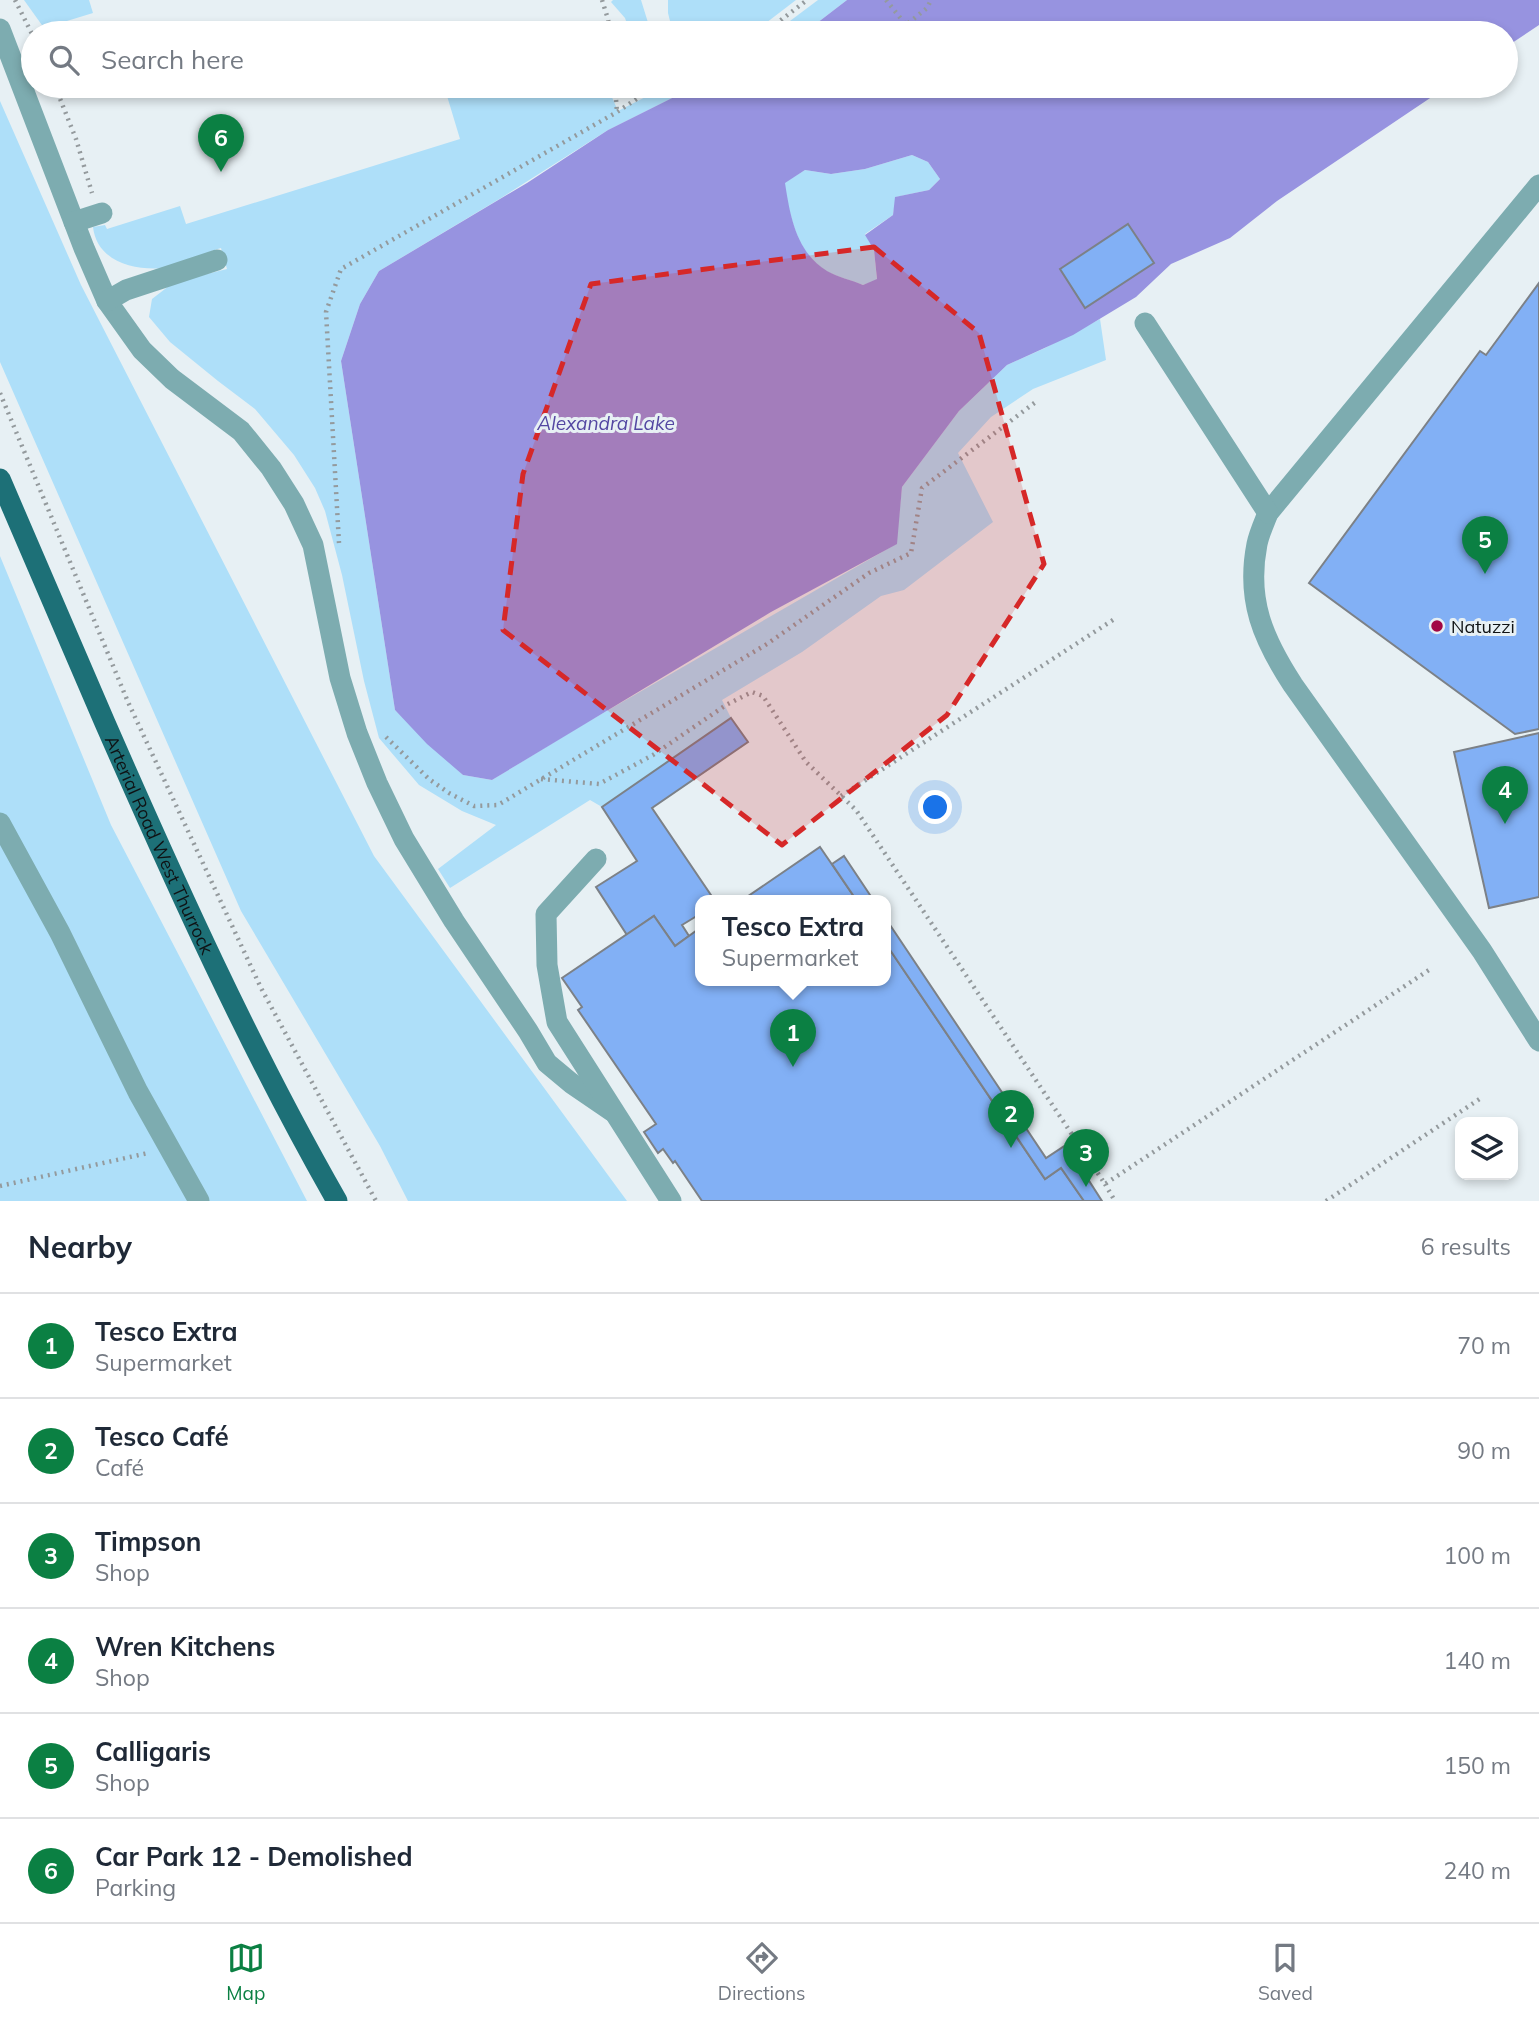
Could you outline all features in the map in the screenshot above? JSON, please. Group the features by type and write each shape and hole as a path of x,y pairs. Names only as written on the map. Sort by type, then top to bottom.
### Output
{"main road":[{"name":"Arterial Road West Thurrock","path":"0,479 142,809 225,989 337,1201"}],"lane":[{"path":"0,29 21,84"},
{"path":"26,98 107,301 142,350 172,379 241,431 271,468 294,504 313,545 340,678 357,733 404,839 547,1063 570,1083 612,1111"},
{"path":"1539,186 1268,513 1257,543 1254,576 1256,604 1273,653 1482,951 1539,1041"},
{"path":"74,222 100,214"},
{"path":"107,301 126,290 217,260"},
{"path":"1145,323 1268,513"},
{"path":"0,823 60,933 138,1093 199,1201"},
{"path":"596,859 546,914 547,965 557,1023 671,1201"}],"path":[{"path":"15,0 25,21"},
{"path":"602,0 608,21"},
{"path":"780,21 807,0"},
{"path":"886,0 903,21"},
{"path":"911,21 927,8 931,0"},
{"path":"60,98 100,214"},
{"path":"616,98 617,112"},
{"path":"339,555 326,312 341,270 638,98"},
{"path":"0,393 128,702 261,988 376,1201"},
{"path":"382,733 429,779 449,793 474,806 498,805 767,644 869,572 911,553 922,488 1037,401"},
{"path":"841,796 1116,618"},
{"path":"541,779 600,784 653,755 726,705 752,692 763,695 806,762 856,810 1115,1201"},
{"path":"1105,1184 1429,970"},
{"path":"1326,1201 1481,1098"},
{"path":"0,1186 169,1148"}],"highlighted area":[{"path":"874,247 979,333 1044,564 947,715 782,845 503,630 523,474 591,284"}],"shaded area":[{"path":"24,0 89,0 93,13 67,21 39,21"},
{"path":"641,0 648,21 626,21 611,2"},
{"path":"668,0 796,0 769,21 670,21"},
{"path":"818,0 847,0 820,21 790,21"},
{"path":"448,98 612,98 618,111 643,98 672,98 608,130 379,271 360,304 341,361 395,710 463,775 492,780 896,544 902,487 959,411 1007,365 1100,319 1106,360 1033,389 991,417 958,453 993,522 904,590 881,596 802,652 722,700 731,718 602,807 590,800 450,888 438,869 496,825 462,811 419,785 379,738 342,575 325,511 315,488 294,455 255,409 170,342 149,317 152,299 174,282 227,269 221,248 172,267 142,268 119,262 110,256 96,239 93,227 105,225 107,229 180,206 186,224 460,139"},
{"path":"0,101 81,285 374,856 627,1201 408,1201 380,1146 241,911 0,362"},
{"path":"912,155 928,162 940,179 929,190 896,197 893,215 865,234 874,250 877,280 863,285 830,273 816,263 796,232 784,183 805,170 831,174 865,169"},
{"path":"0,556 111,825 307,1201 0,1201"}],"water":[{"path":"847,0 1539,0 1539,25 1518,39 1518,21 820,21"},
{"name":"Alexandra Lake","path":"672,98 1430,98 1277,201 1230,238 1171,264 1136,297 1073,335 1007,365 959,411 902,487 897,544 771,612 492,780 463,775 427,744 395,710 341,361 360,304 379,271 527,183 608,130","holes":["912,155 928,162 940,179 929,190 895,197 893,215 865,235 874,250 877,279 863,285 827,271 808,254 792,220 785,183 805,170 831,174 865,169"]}],"building":[{"path":"1128,224 1154,263 1085,308 1060,269"},
{"path":"1539,283 1539,729 1515,734 1309,583 1480,351 1486,355"},
{"path":"731,718 748,742 652,808 711,895 695,895 695,917 682,925 689,936 675,946 654,916 627,935 596,887 637,861 602,807"},
{"path":"1539,733 1539,897 1489,908 1454,752"},
{"path":"820,847 853,895 750,895"},
{"path":"844,856 870,895 853,895 832,864"},
{"path":"654,916 675,946 695,932 695,986 891,986 891,951 1045,1179 1061,1168 1084,1201 702,1201 675,1161 673,1163 663,1149 658,1153 644,1132 656,1124 578,1010 582,1007 562,978"},
{"path":"891,926 1046,1158 1066,1145 1102,1201 1084,1201 1061,1168 1045,1179 891,951"}],"place":[{"name":"Car Park 12 - Demolished","path":"221,172"},
{"name":"Calligaris","path":"1485,574"},
{"name":"Natuzzi","path":"1437,626"},
{"name":"Wren Kitchens","path":"1505,824"},
{"name":"Tesco Extra","path":"793,1067"},
{"name":"Tesco Café","path":"1011,1148"},
{"name":"Timpson","path":"1086,1187"}]}
